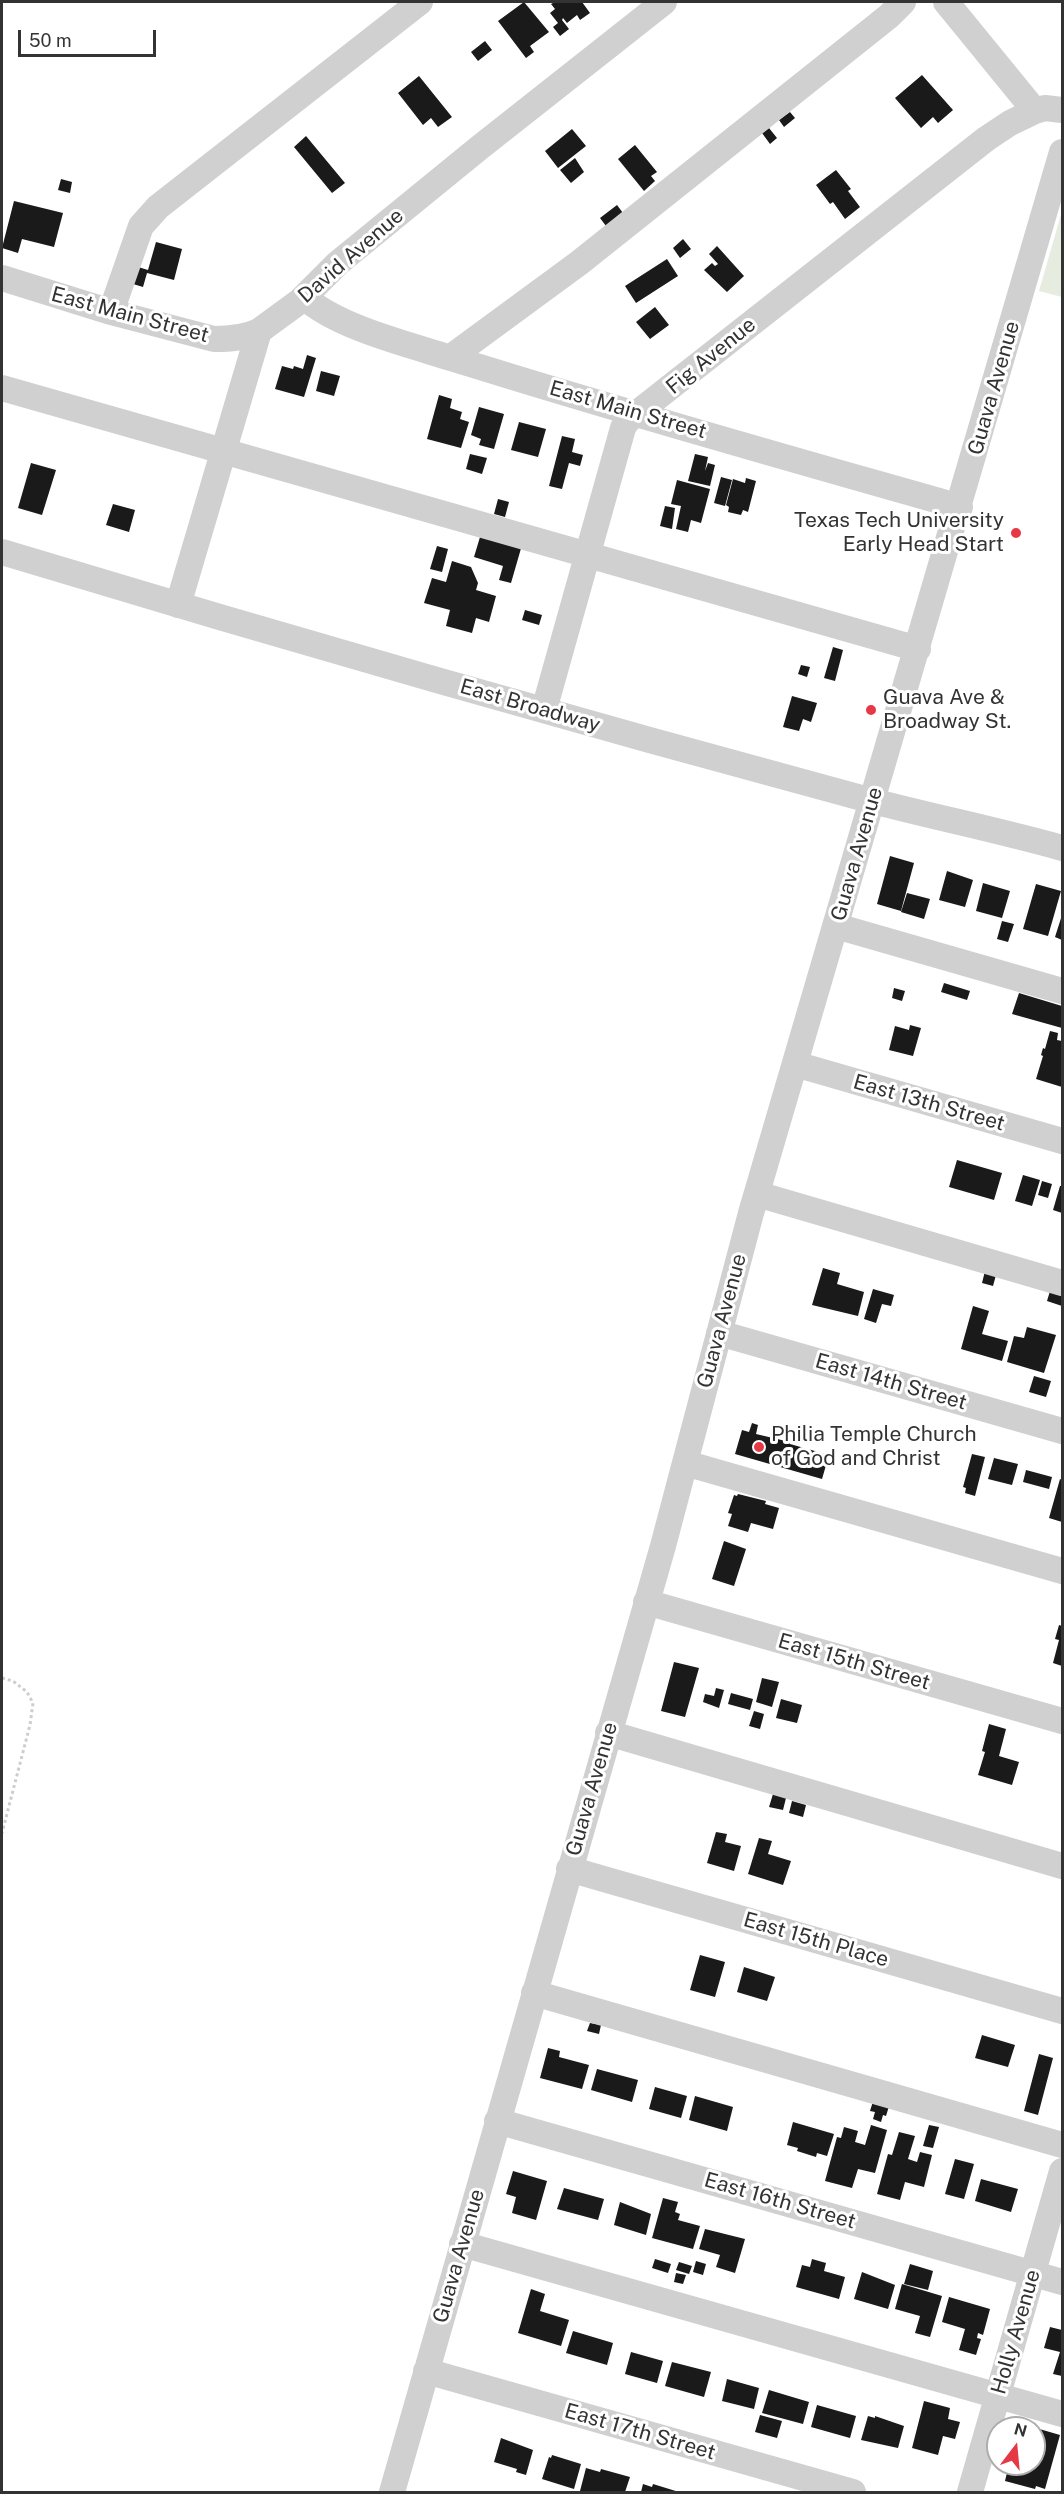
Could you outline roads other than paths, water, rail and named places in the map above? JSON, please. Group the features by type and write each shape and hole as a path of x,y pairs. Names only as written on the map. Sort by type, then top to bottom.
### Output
{"street":[{"path":"111,312 141,226 158,207 420,2"},
{"path":"451,357 579,263 889,16 903,2"},
{"path":"946,2 1035,111 1045,108 1062,110"},
{"name":"David Avenue","path":"259,331 304,297 347,256 653,5"},
{"name":"Fig Avenue","path":"544,710 623,428 627,421 986,139 1010,123 1035,111"},
{"name":"Guava Avenue","path":"392,2493 646,1602 757,1194 960,507 1062,152"},
{"name":"East Main Street","path":"2,279 111,312 214,339 249,336 259,331"},
{"name":"East Main Street","path":"304,297 316,308 338,319 451,357 960,507"},
{"path":"178,605 259,331"},
{"path":"2,388 918,649"},
{"name":"East Broadway","path":"2,552 544,710 873,801 999,830 1062,848"},
{"path":"836,926 1062,991"},
{"name":"East 13th Street","path":"795,1064 1062,1141"},
{"path":"757,1194 1062,1283"},
{"name":"East 14th Street","path":"719,1334 1062,1431"},
{"path":"684,1463 1062,1571"},
{"name":"East 15th Street","path":"646,1602 1062,1721"},
{"path":"608,1733 1062,1866"},
{"name":"East 15th Place","path":"569,1869 1062,2011"},
{"path":"534,1993 1062,2145"},
{"name":"East 16th Street","path":"497,2121 1062,2282"},
{"name":"Holly Avenue","path":"970,2493 1062,2171"},
{"path":"462,2244 1062,2414"},
{"name":"East 17th Street","path":"426,2371 853,2493"}],"place":[{"name":"Texas Tech University Early Head Start","path":"1016,533"},
{"name":"Guava Ave & Broadway St.","path":"871,710"},
{"name":"Philia Temple Church of God and Christ","path":"759,1447"}]}
